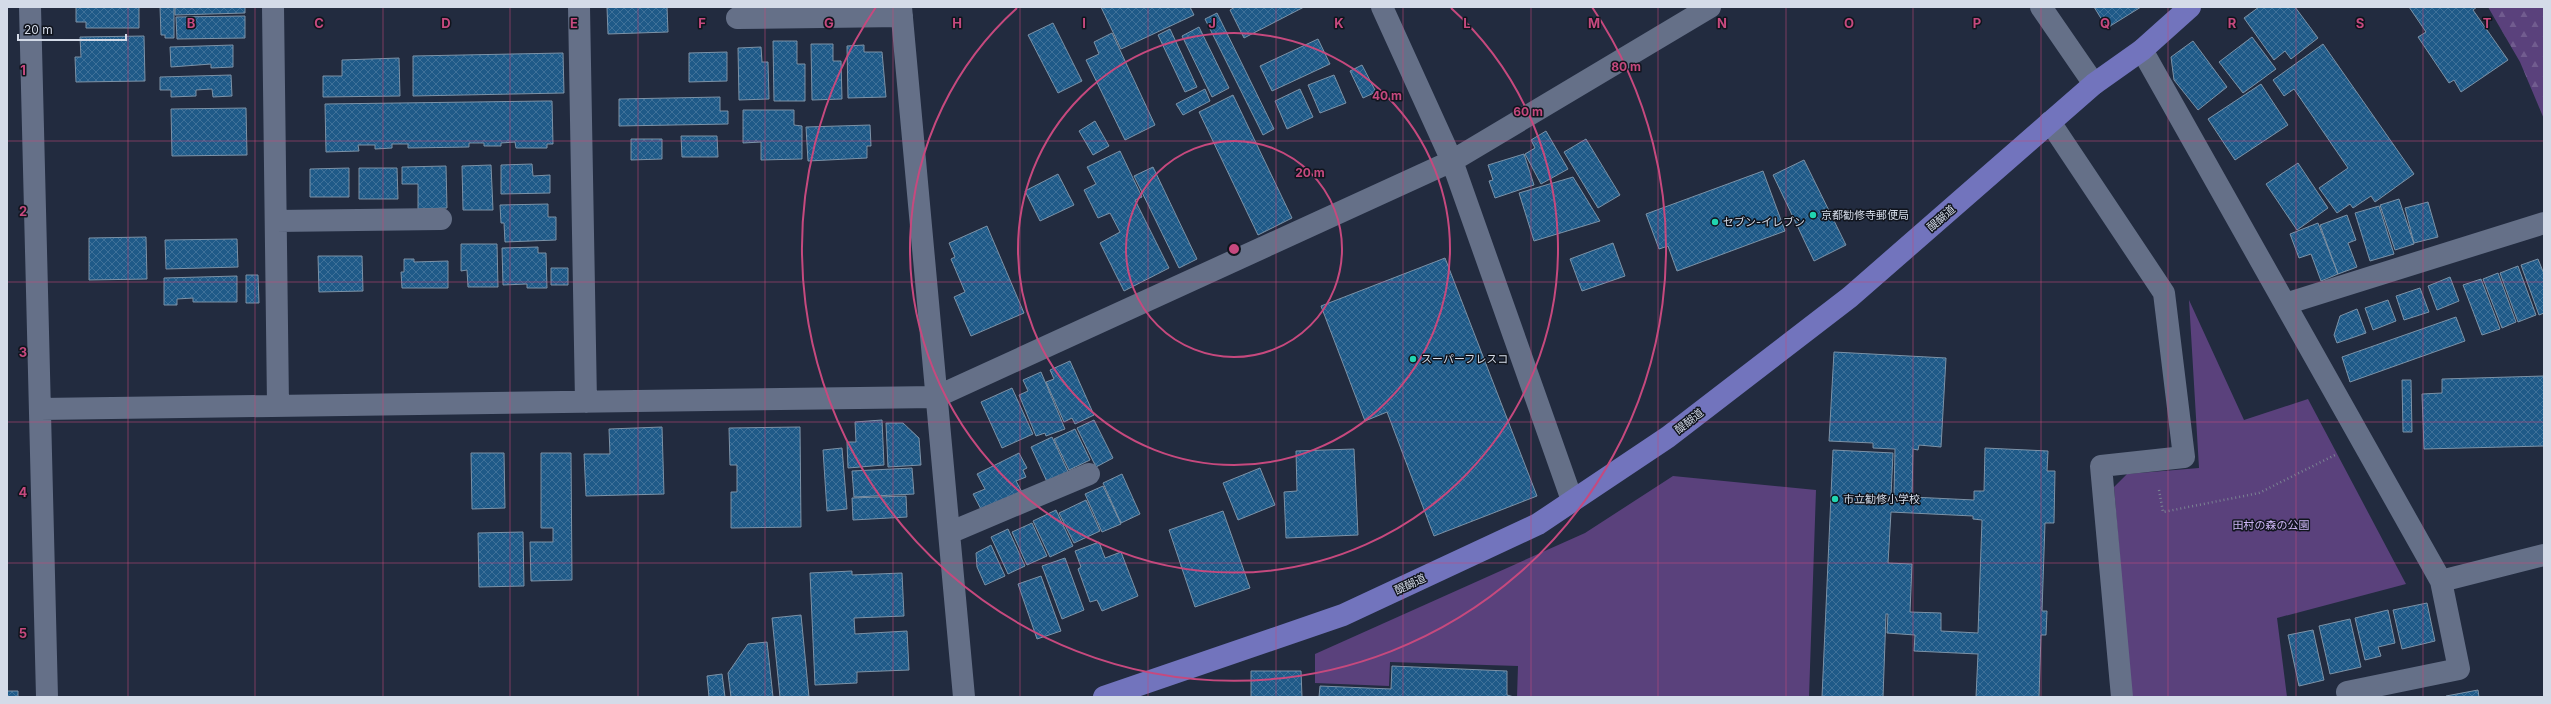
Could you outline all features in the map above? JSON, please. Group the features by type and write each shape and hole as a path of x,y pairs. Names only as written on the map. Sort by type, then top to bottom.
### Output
{"main road":[{"name":"醍醐道","path":"1104,697 1343,615 1538,524 1668,437 1850,297 2094,84 2142,50 2190,7"}],"street":[{"path":"30,7 46,697"},
{"path":"273,7 278,406"},
{"path":"579,7 586,402"},
{"path":"1382,7 1452,161 1572,500"},
{"path":"40,409 936,397 1452,161 1710,7"},
{"path":"2041,7 2094,84"},
{"path":"737,18 901,11 964,697"},
{"path":"2142,50 2441,581 2459,669 2347,692"},
{"path":"2050,122 2164,293 2184,457 2101,466 2122,697"},
{"path":"276,220 441,219"},
{"path":"2285,304 2544,223"},
{"path":"949,533 1089,474"},
{"path":"2441,581 2544,555"}],"path":[{"path":"2155,460 2163,512 2259,493 2362,441"}],"green space":[{"path":"2488,7 2544,7 2544,119 2520,62"},
{"name":"田村の森の公園","path":"2189,300 2244,420 2308,399 2406,584 2277,618 2287,697 2131,697 2114,487 2127,474 2199,468"},
{"path":"1673,476 1816,490 1809,697 1517,697 1518,666 1390,662 1389,686 1315,683 1315,654 1585,533"}],"building":[{"path":"76,7 139,7 139,28 86,28 86,22 76,22"},
{"path":"160,7 174,7 174,38 165,38 165,35 161,35"},
{"path":"175,7 245,7 245,13 175,15"},
{"path":"607,7 667,7 668,32 608,34"},
{"path":"1101,7 1190,7 1194,15 1121,49"},
{"path":"1235,7 1304,7 1244,38 1230,10"},
{"path":"2094,7 2141,7 2107,28"},
{"path":"2259,7 2295,7 2318,38 2291,59 2285,51 2274,60 2244,18"},
{"path":"2409,7 2477,7 2473,10 2508,60 2461,92 2454,80 2449,83 2418,37 2426,32"},
{"path":"1217,13 1274,129 1263,135 1205,19"},
{"path":"245,16 245,38 177,39 176,17"},
{"path":"1053,23 1082,81 1058,93 1028,35"},
{"path":"1199,27 1229,88 1212,97 1182,36"},
{"path":"1170,29 1197,87 1185,92 1158,35"},
{"path":"1112,33 1155,125 1125,140 1086,60 1099,54 1094,42"},
{"path":"144,36 145,81 76,82 75,57 81,57 80,37"},
{"path":"2252,37 2276,69 2243,93 2219,62"},
{"path":"1318,39 1330,64 1272,91 1260,66"},
{"path":"773,41 797,41 797,64 805,64 805,101 774,101"},
{"path":"2193,41 2227,87 2198,110 2174,80 2171,57"},
{"path":"811,44 833,44 833,61 841,61 842,99 812,100"},
{"path":"2323,44 2414,174 2375,202 2371,196 2353,208 2350,204 2337,213 2319,188 2348,168 2294,89 2284,96 2273,80"},
{"path":"233,45 233,67 211,68 211,64 171,67 170,47"},
{"path":"864,45 864,52 882,52 886,97 848,98 847,46"},
{"path":"761,47 762,62 768,62 769,99 739,100 738,48"},
{"path":"727,52 727,81 689,82 689,53"},
{"path":"563,53 564,93 413,96 413,56"},
{"path":"399,58 400,96 323,97 323,76 342,76 342,60"},
{"path":"1362,65 1376,92 1363,98 1350,71"},
{"path":"231,75 232,96 213,97 212,89 196,90 196,96 171,97 171,90 160,90 160,77"},
{"path":"1334,75 1346,103 1320,113 1308,85"},
{"path":"2261,84 2288,125 2235,160 2208,119"},
{"path":"1205,89 1210,101 1183,115 1176,104"},
{"path":"1300,89 1313,117 1287,129 1275,101"},
{"path":"1233,95 1292,218 1258,235 1199,112"},
{"path":"720,97 720,111 728,111 728,124 619,126 619,99"},
{"path":"552,101 553,144 547,144 547,148 516,148 515,142 501,143 501,146 484,146 484,143 469,143 469,147 408,148 408,144 392,144 392,148 375,149 375,145 358,145 359,151 326,152 325,104"},
{"path":"246,108 247,155 172,156 171,109"},
{"path":"743,110 794,110 794,125 802,126 802,159 761,160 761,142 743,143"},
{"path":"1095,121 1109,146 1093,155 1079,131"},
{"path":"870,125 871,146 867,146 867,158 808,161 806,127"},
{"path":"1546,131 1568,169 1541,184 1525,154 1535,148 1531,140"},
{"path":"681,136 717,136 718,157 682,157"},
{"path":"631,139 662,139 662,159 631,160"},
{"path":"1586,139 1620,195 1598,208 1564,152"},
{"path":"1120,151 1142,197 1135,200 1169,268 1124,291 1100,243 1120,232 1110,213 1098,218 1084,190 1096,184 1087,167"},
{"path":"1524,154 1534,185 1495,198 1489,181 1493,180 1488,165"},
{"path":"1804,160 1846,245 1814,261 1773,175"},
{"path":"2298,163 2328,208 2297,230 2266,184"},
{"path":"532,164 533,176 550,175 550,193 501,194 501,165"},
{"path":"491,165 493,210 463,210 462,166"},
{"path":"446,166 447,208 418,209 418,184 402,184 402,167"},
{"path":"1153,167 1197,259 1179,268 1134,176"},
{"path":"349,168 349,197 310,197 310,169"},
{"path":"359,168 397,168 398,199 359,199"},
{"name":"セブン-イレブン","path":"1763,171 1785,231 1677,271 1668,246 1659,249 1646,214"},
{"path":"1058,174 1074,205 1040,221 1025,191"},
{"path":"1573,177 1600,221 1534,241 1519,193"},
{"path":"2399,199 2414,244 2395,250 2380,205"},
{"path":"2428,202 2438,237 2414,243 2405,208"},
{"path":"548,204 548,217 556,217 556,240 505,242 504,223 501,223 500,205"},
{"path":"2379,206 2394,254 2370,261 2355,213"},
{"path":"2347,215 2356,240 2348,243 2357,267 2338,274 2320,225"},
{"path":"2318,223 2338,274 2321,281 2311,254 2299,258 2290,234"},
{"path":"987,226 1024,313 971,336 954,297 965,292 951,259 955,257 949,243"},
{"path":"146,237 147,279 89,280 89,238"},
{"path":"237,239 238,267 166,269 165,240"},
{"path":"1613,243 1625,276 1582,291 1570,259"},
{"path":"461,244 497,244 498,287 468,287 467,270 461,271"},
{"path":"538,247 538,253 546,253 547,288 527,288 527,284 503,285 502,248"},
{"path":"318,256 362,256 363,291 319,292"},
{"name":"スーパーフレスコ","path":"1445,258 1537,496 1434,536 1387,412 1365,421 1321,306"},
{"path":"404,259 414,259 414,262 448,261 448,288 402,288 401,272 404,272"},
{"path":"2538,259 2544,274 2544,313 2539,315 2521,265"},
{"path":"2518,266 2536,315 2518,322 2500,273"},
{"path":"551,268 568,268 568,285 551,285"},
{"path":"2498,273 2516,322 2502,328 2483,279"},
{"path":"246,275 258,275 259,303 246,303"},
{"path":"237,276 237,302 193,302 193,298 177,299 177,305 164,305 164,278"},
{"path":"2450,277 2459,301 2437,310 2428,286"},
{"path":"2481,279 2500,329 2482,335 2463,285"},
{"path":"2420,288 2429,312 2404,320 2396,296"},
{"path":"2388,300 2396,321 2373,330 2365,308"},
{"path":"2357,309 2366,333 2337,343 2334,335 2340,316"},
{"path":"2456,317 2465,341 2350,382 2342,357"},
{"path":"1834,352 1946,358 1941,447 1919,445 1918,450 1913,449 1912,497 1974,500 1974,491 1984,491 1985,448 2048,451 2047,471 2055,471 2054,523 2045,523 2042,611 2047,611 2046,635 2041,635 2039,697 1976,697 1978,654 1914,651 1915,635 1887,633 1888,614 1886,614 1883,697 1822,697 1833,450 1893,453 1891,496 1894,496 1895,449 1873,448 1873,443 1829,441","holes":["1891,512 1973,516 1973,519 1982,520 1978,633 1941,631 1941,613 1910,612 1912,564 1888,563"]},
{"path":"1070,361 1094,415 1075,424 1072,418 1064,422 1046,382 1054,379 1050,370"},
{"path":"1041,372 1065,429 1046,436 1045,433 1036,436 1019,395 1028,391 1023,380"},
{"path":"2544,376 2544,446 2424,449 2422,394 2442,393 2442,379"},
{"path":"2402,380 2411,380 2412,432 2403,432"},
{"path":"1012,388 1033,434 1002,448 981,402"},
{"path":"882,420 884,465 848,468 847,442 856,442 855,422"},
{"path":"1094,420 1113,458 1096,467 1077,428"},
{"path":"886,423 903,423 919,438 921,465 888,467"},
{"path":"662,427 664,494 586,496 584,454 610,454 609,429"},
{"path":"800,427 801,527 731,528 731,492 737,492 737,465 730,465 729,428"},
{"path":"1075,429 1090,460 1069,470 1054,439"},
{"path":"1052,437 1069,474 1048,484 1031,447"},
{"path":"842,448 847,509 827,511 823,450"},
{"path":"1354,449 1358,535 1286,538 1284,492 1297,491 1296,451"},
{"path":"471,453 504,453 505,508 472,509"},
{"path":"541,453 571,453 572,580 531,581 530,542 553,542 553,528 541,528"},
{"path":"1019,453 1027,468 1023,470 1026,477 1016,481 1023,494 983,513 973,494 985,489 977,474"},
{"path":"912,468 914,494 854,497 852,471"},
{"path":"1260,468 1275,505 1238,520 1223,483"},
{"path":"1122,474 1140,514 1121,523 1103,483"},
{"path":"1103,486 1121,524 1102,532 1085,494"},
{"path":"906,496 907,517 853,520 852,498"},
{"path":"1086,500 1100,531 1074,543 1059,513"},
{"path":"1056,510 1073,546 1050,557 1033,521"},
{"path":"1223,511 1250,588 1195,607 1169,530"},
{"path":"1032,523 1047,556 1027,565 1012,532"},
{"path":"1008,529 1025,566 1008,574 991,537"},
{"path":"523,532 524,586 479,587 478,533"},
{"path":"1099,542 1105,558 1121,552 1138,596 1102,611 1097,600 1090,602 1078,569 1081,567 1075,551"},
{"path":"991,545 1005,576 985,585 977,567 976,553"},
{"path":"1065,558 1084,610 1062,619 1042,566"},
{"path":"852,571 852,575 902,573 904,616 854,618 855,634 907,631 909,670 857,672 857,683 815,685 810,573"},
{"path":"1041,576 1061,631 1037,639 1018,584"},
{"path":"2427,603 2435,641 2402,649 2393,610"},
{"path":"2388,610 2395,643 2378,647 2381,656 2365,660 2355,618"},
{"path":"801,615 809,697 780,697 772,618"},
{"path":"2350,619 2361,667 2330,674 2319,626"},
{"path":"2313,630 2324,680 2299,686 2288,635"},
{"path":"767,642 773,697 731,697 728,673 748,644"},
{"path":"1392,666 1507,671 1507,695 1514,697 1319,697 1320,686 1391,689"},
{"path":"1251,671 1301,671 1302,697 1251,697"},
{"path":"722,674 725,697 709,697 707,676"},
{"path":"2478,690 2479,697 2446,697 2446,696"},
{"path":"7,691 18,691 18,697 7,697"}],"place":[{"name":"京都勧修寺郵便局","path":"1813,215"},
{"name":"セブン-イレブン","path":"1715,222"},
{"name":"スーパーフレスコ","path":"1413,359"},
{"name":"市立勧修小学校","path":"1835,499"}]}
